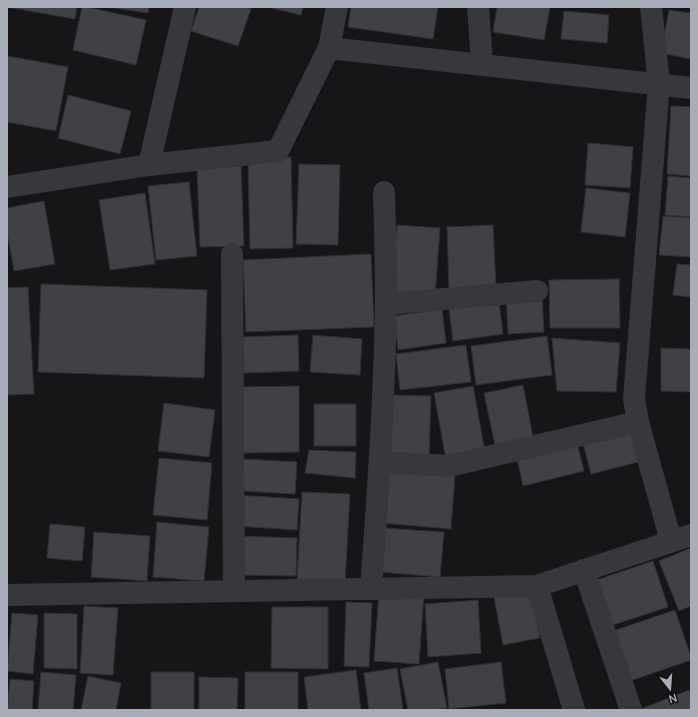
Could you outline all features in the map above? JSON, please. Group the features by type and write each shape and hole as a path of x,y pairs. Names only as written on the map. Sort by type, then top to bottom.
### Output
{"street":[{"path":"149,165 185,7"},
{"path":"7,187 149,165 278,150 329,48 337,7"},
{"path":"478,7 482,64"},
{"path":"7,595 537,586 681,538 638,422 634,399 659,84 651,7"},
{"path":"329,48 691,88"},
{"path":"371,589 380,462 386,304 384,192"},
{"path":"232,254 234,591"},
{"path":"386,304 537,290"},
{"path":"380,462 449,466 638,422"},
{"path":"584,570 631,710"},
{"path":"537,586 571,710"}],"building":[{"path":"7,7 77,7 75,19"},
{"path":"82,7 146,20 136,65 73,50"},
{"path":"108,7 149,7 148,13"},
{"path":"199,7 246,7 251,9 238,46 191,31"},
{"path":"267,7 303,7 301,15"},
{"path":"351,7 438,7 433,39 348,27"},
{"path":"497,7 550,7 544,40 493,32"},
{"path":"669,10 691,13 691,59 661,53"},
{"path":"564,11 609,15 607,43 561,39"},
{"path":"7,56 68,67 56,131 7,122"},
{"path":"68,95 131,111 120,154 58,138"},
{"path":"671,106 691,107 691,176 667,174"},
{"path":"588,143 633,147 630,188 585,185"},
{"path":"291,157 293,248 250,249 248,159"},
{"path":"299,164 340,165 338,245 296,244"},
{"path":"241,166 244,246 200,247 197,167"},
{"path":"668,176 691,178 691,217 665,215"},
{"path":"189,182 197,256 156,260 148,186"},
{"path":"586,188 630,193 625,237 581,232"},
{"path":"145,193 155,264 110,270 99,200"},
{"path":"44,201 55,264 14,271 7,232 7,208"},
{"path":"663,216 691,218 691,257 659,255"},
{"path":"397,225 440,228 435,297 391,294"},
{"path":"493,225 496,288 449,290 447,227"},
{"path":"371,254 374,327 246,332 243,260"},
{"path":"677,264 691,265 691,297 673,295"},
{"path":"619,279 620,328 550,328 549,280"},
{"path":"41,284 207,290 204,378 38,372"},
{"path":"28,287 34,394 7,395 7,288"},
{"path":"542,295 544,332 508,334 506,297"},
{"path":"499,302 503,334 453,341 449,309"},
{"path":"442,309 446,343 398,350 394,316"},
{"path":"298,335 299,371 244,373 243,337"},
{"path":"313,335 362,339 360,375 310,372"},
{"path":"547,336 552,375 476,385 471,346"},
{"path":"552,338 620,343 616,392 557,391"},
{"path":"466,345 471,382 400,390 396,354"},
{"path":"661,348 691,349 691,392 661,391"},
{"path":"523,385 533,437 495,445 484,393"},
{"path":"299,386 299,452 241,453 241,387"},
{"path":"473,386 485,452 446,460 434,393"},
{"path":"389,395 431,396 429,457 388,456"},
{"path":"164,403 215,410 209,457 158,451"},
{"path":"314,404 356,404 356,446 314,446"},
{"path":"637,425 646,460 591,474 582,439"},
{"path":"576,439 584,471 523,486 516,454"},
{"path":"309,450 356,452 355,478 305,473"},
{"path":"159,458 212,463 207,520 153,515"},
{"path":"243,459 297,462 295,494 242,491"},
{"path":"385,470 455,475 451,529 381,523"},
{"path":"302,492 350,494 345,582 297,579"},
{"path":"237,495 299,499 297,530 235,526"},
{"path":"157,522 209,527 204,581 153,577"},
{"path":"50,524 85,527 82,561 47,558"},
{"path":"383,528 444,532 440,577 379,572"},
{"path":"94,532 150,536 147,581 91,577"},
{"path":"238,536 297,538 296,576 237,575"},
{"path":"691,548 691,606 679,611 659,561"},
{"path":"653,561 668,607 613,625 597,580"},
{"path":"379,591 424,593 419,664 374,661"},
{"path":"531,591 540,638 503,645 494,597"},
{"path":"478,600 481,653 428,657 425,604"},
{"path":"346,602 372,603 369,667 344,666"},
{"path":"84,606 118,608 113,675 80,673"},
{"path":"272,607 328,607 328,669 271,668"},
{"path":"675,610 691,660 627,682 610,632"},
{"path":"12,613 38,615 33,674 7,671"},
{"path":"44,613 77,614 77,669 44,668"},
{"path":"438,662 447,708 433,710 408,710 400,669"},
{"path":"501,662 506,703 449,709 445,669"},
{"path":"397,668 403,710 369,710 364,673"},
{"path":"356,670 361,710 308,710 304,677"},
{"path":"41,672 76,675 73,710 38,710"},
{"path":"151,672 194,672 194,710 151,710"},
{"path":"245,672 298,672 298,710 245,710"},
{"path":"88,676 121,683 116,710 81,710"},
{"path":"199,677 238,678 237,710 199,710"},
{"path":"10,679 34,681 32,710 7,710"},
{"path":"689,690 691,694 691,710 638,710"}]}
